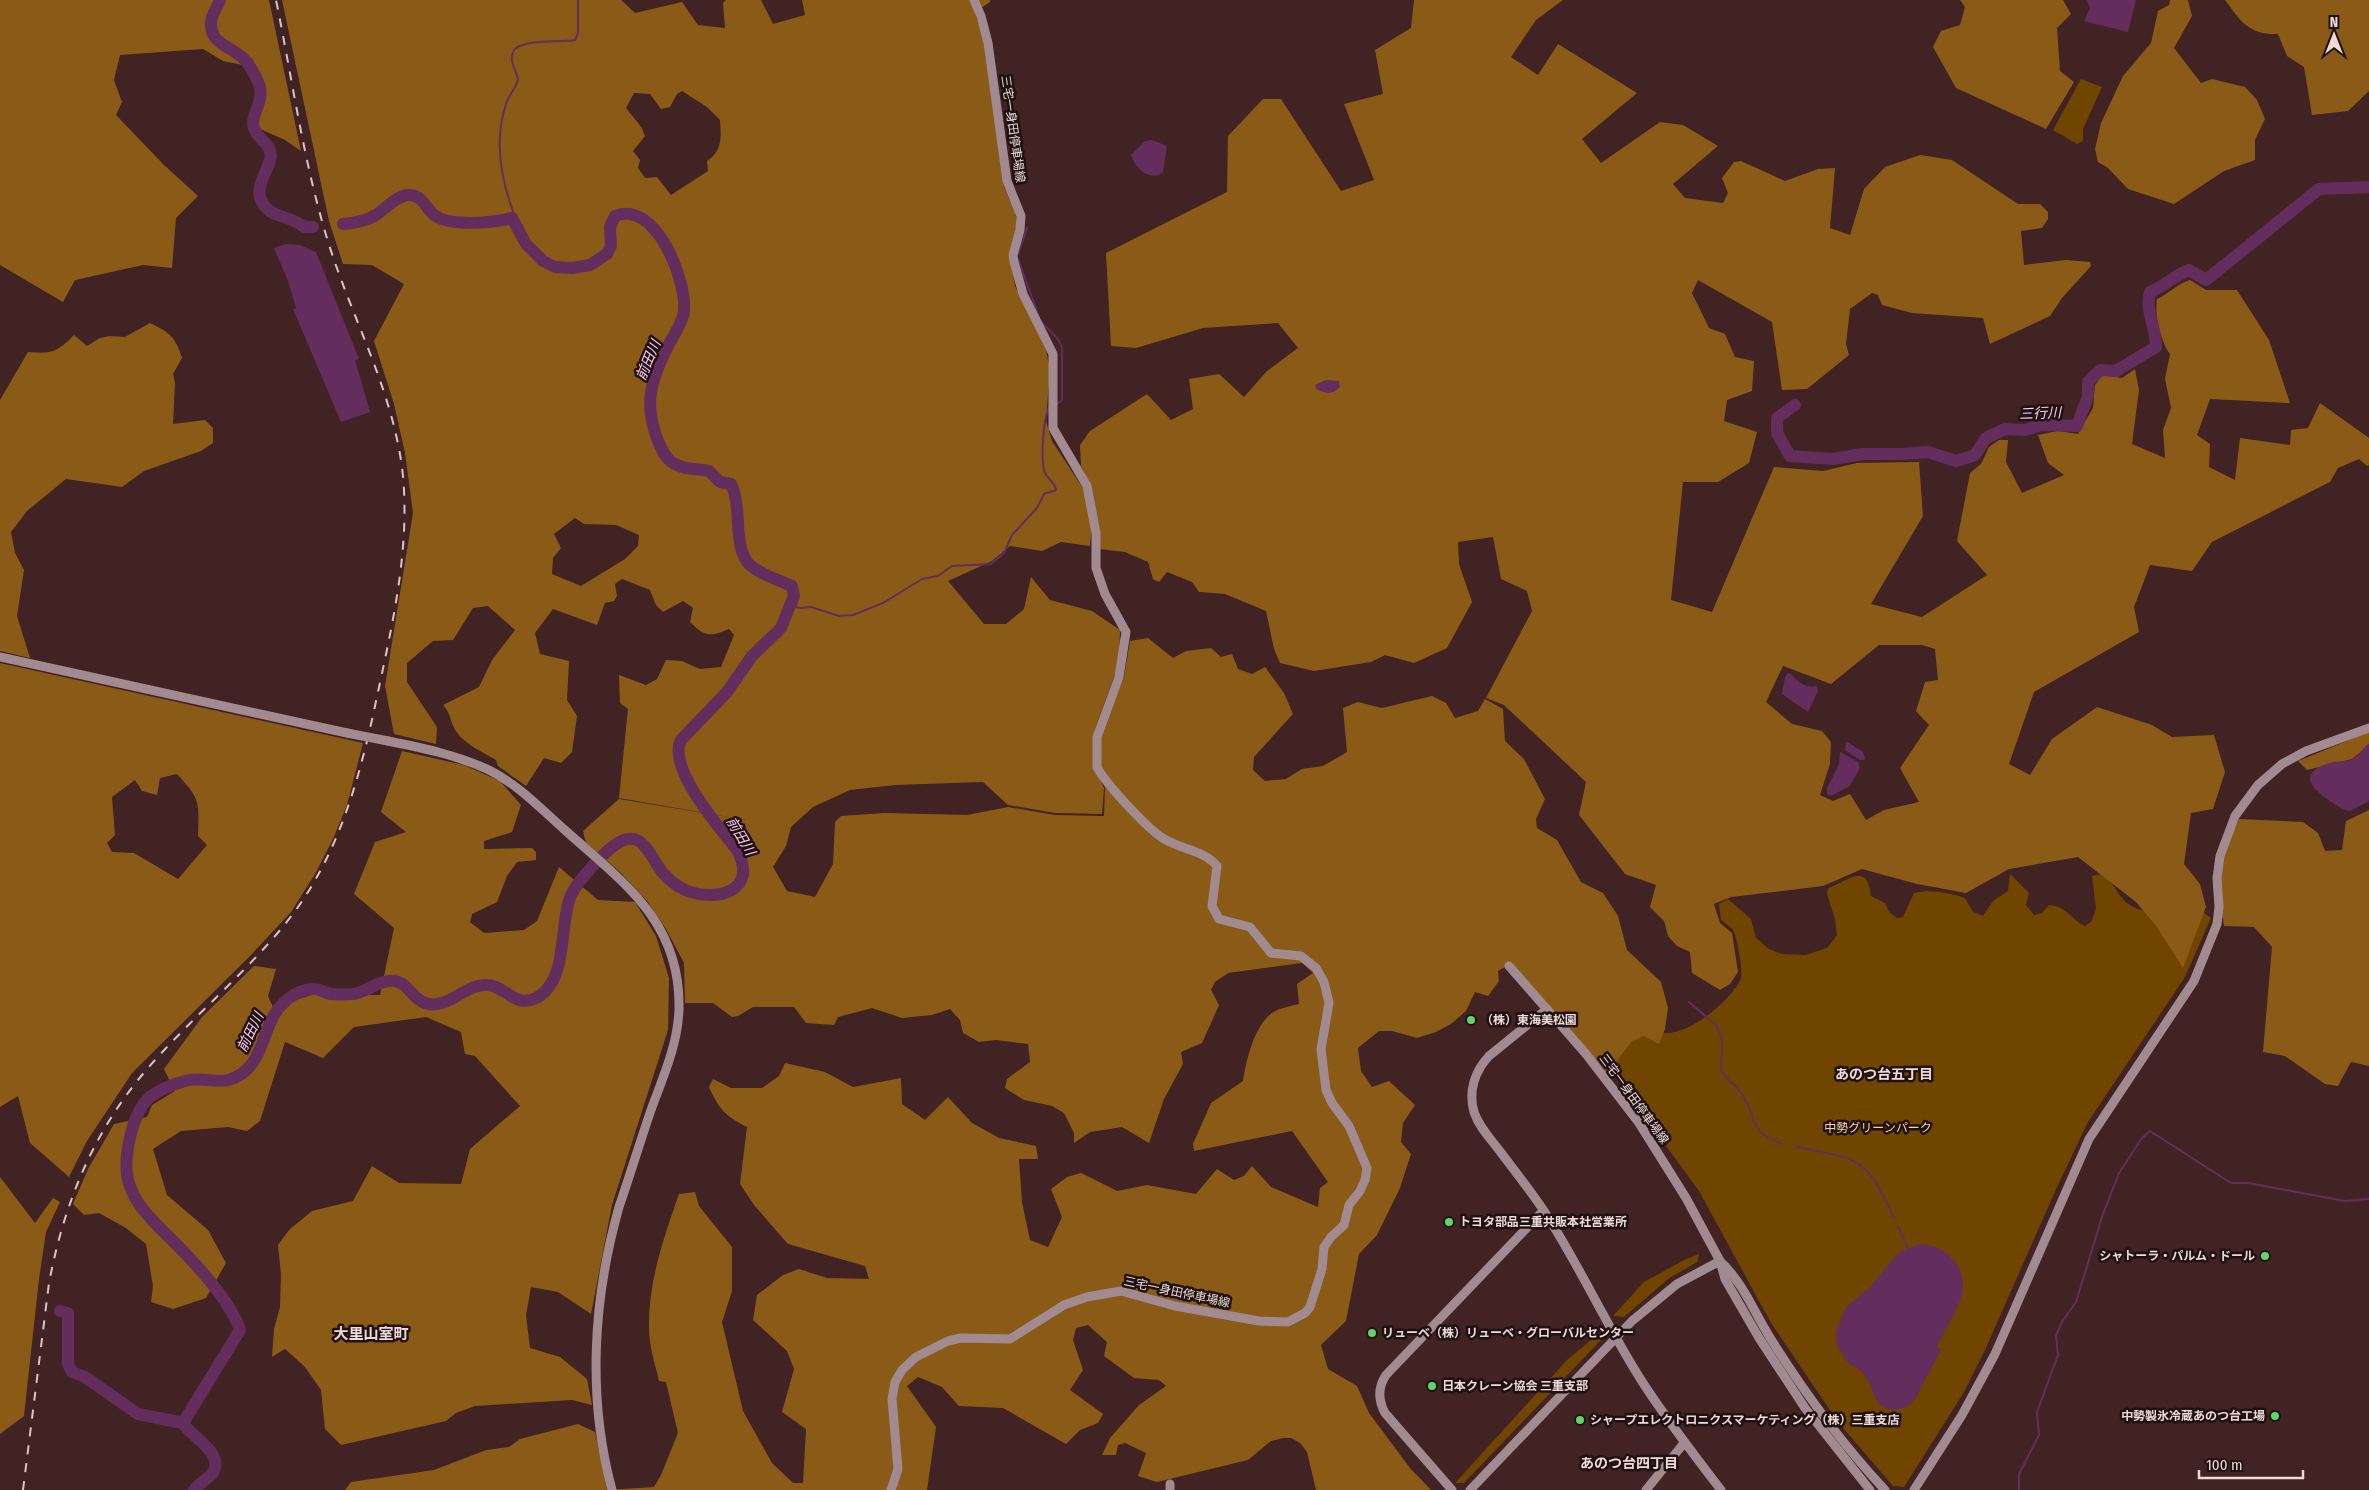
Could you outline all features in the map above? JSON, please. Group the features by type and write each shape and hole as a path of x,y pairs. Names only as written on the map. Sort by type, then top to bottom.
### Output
{"street":[{"name":"三宅一身田停車場線","path":"891,1490 898,1469 893,1388 902,1370 916,1357 948,1341 961,1338 1010,1340 1064,1305 1087,1297 1122,1291 1182,1308 1259,1321 1288,1322 1305,1313 1310,1307 1322,1269 1324,1247 1331,1237 1344,1226 1349,1205 1360,1191 1367,1175 1364,1162 1349,1126 1332,1103 1326,1090 1321,1049 1328,1018 1329,1003 1324,982 1316,968 1296,955 1271,953 1250,927 1219,919 1212,906 1217,866 1212,860 1166,841 1153,832 1097,767 1097,737 1119,677 1126,632 1105,594 1094,560 1096,533 1087,486 1053,428 1053,354 1023,294 1014,262 1013,256 1020,230 1021,216 1007,181 988,43 981,16 974,0"},
{"path":"0,657 451,756 492,772 524,794 636,894 661,932 674,964 679,1008 674,1044 611,1234 600,1295 596,1325 596,1375 601,1436 612,1490"},
{"path":"1914,1490 1962,1415 1995,1354 2086,1144 2194,981 2217,924 2220,856 2235,816 2258,785 2282,764 2306,751 2369,728"},
{"name":"三宅一身田停車場線","path":"1509,966 1586,1054 1639,1124 1686,1198 1720,1261 1730,1287 1800,1400 1870,1490"},
{"path":"1547,1009 1485,1060 1476,1076 1472,1094 1473,1110 1480,1126 1544,1211 1642,1382 1684,1443 1721,1490"},
{"path":"1452,1490 1385,1413 1380,1400 1380,1387 1386,1375 1544,1211"},
{"name":"三宅一身田停車場線","path":"1720,1261 1733,1273 1772,1341 1829,1425 1885,1490"},
{"path":"1470,1490 1617,1337 1661,1296 1691,1276 1720,1261"},
{"path":"1646,1490 1684,1443"}],"green space":[{"path":"2081,79 2102,87 2083,129 2083,141 2077,144 2053,130"},
{"name":"中勢グリーンパーク","path":"2010,874 2029,893 2026,905 2034,915 2042,913 2049,905 2060,907 2085,926 2091,922 2096,909 2092,876 2102,874 2110,881 2124,900 2134,907 2164,913 2203,912 2211,918 2185,977 2088,1122 1985,1350 1964,1392 1904,1487 1893,1486 1838,1422 1771,1323 1699,1191 1604,1061 1640,1026 1666,1033 1687,1028 1720,1005 1736,987 1741,978 1738,946 1733,930 1721,920 1719,904 1728,899 1751,919 1756,938 1769,949 1782,954 1805,955 1827,948 1837,935 1835,919 1827,894 1828,888 1849,878 1861,876 1865,879 1869,885 1871,896 1885,903 1889,912 1897,918 1903,917 1914,893 1927,891 1965,898 1973,912 1983,916 1993,901 2008,891"},
{"path":"1699,1254 1697,1262 1668,1279 1624,1317 1613,1316 1644,1282"},
{"path":"1603,1330 1602,1339 1464,1483 1455,1483 1567,1360"}],"shaded area":[{"path":"0,0 269,0 301,151 285,140 258,128 260,83 253,67 223,61 203,49 120,55 114,80 122,102 116,115 164,165 198,196 176,218 172,268 143,265 75,280 63,302 0,265"},
{"path":"282,0 621,0 635,13 682,2 698,25 725,28 723,3 726,0 761,0 773,24 805,15 802,0 990,0 990,2 975,12 983,37 1004,187 1015,212 1018,228 1010,258 1015,286 1046,350 1050,370 1046,421 1052,441 1086,493 1092,523 1090,546 1061,542 1042,551 1010,546 992,561 948,581 984,624 1006,624 1024,609 1031,577 1050,600 1092,611 1120,630 1119,663 1094,732 1093,764 1104,788 1102,814 1055,813 1008,805 983,782 895,785 850,790 813,807 791,827 786,846 773,867 787,891 815,897 833,864 835,822 841,816 885,813 967,815 1008,807 1055,815 1104,816 1105,788 1100,764 1099,745 1109,712 1124,677 1130,641 1148,638 1173,658 1186,651 1211,648 1221,657 1232,654 1238,669 1252,674 1265,667 1284,693 1293,714 1254,757 1253,770 1265,781 1286,779 1302,769 1323,766 1347,752 1343,708 1358,702 1382,708 1432,696 1446,703 1455,718 1478,711 1485,699 1503,709 1505,741 1524,759 1545,799 1536,819 1537,828 1557,840 1581,882 1603,893 1618,916 1627,950 1661,982 1668,1008 1665,1029 1659,1044 1644,1036 1632,1041 1607,1074 1551,1008 1510,964 1498,971 1499,981 1488,996 1475,992 1466,1011 1451,1024 1436,1032 1417,1038 1392,1031 1379,1031 1358,1048 1361,1071 1372,1087 1389,1081 1415,1105 1403,1123 1401,1142 1411,1154 1400,1188 1377,1235 1359,1254 1346,1321 1321,1345 1328,1369 1357,1386 1369,1413 1410,1468 1431,1490 1316,1490 1307,1452 1300,1443 1291,1438 1271,1441 1248,1460 1157,1482 1138,1476 1146,1453 1125,1443 1118,1445 1116,1455 1102,1455 1110,1438 1139,1405 1166,1386 1159,1380 1134,1378 1104,1356 1107,1342 1088,1325 1076,1328 1073,1340 1083,1370 1070,1390 1103,1414 1098,1423 1080,1430 1066,1444 1003,1408 959,1406 942,1387 918,1377 907,1386 936,1427 927,1490 607,1490 654,1487 661,1475 678,1433 666,1382 659,1381 651,1348 649,1311 658,1260 679,1194 695,1192 699,1206 732,1247 732,1291 722,1322 743,1411 772,1463 793,1483 803,1483 806,1429 782,1412 794,1369 787,1351 753,1320 757,1295 783,1275 799,1269 827,1278 869,1279 865,1266 788,1244 754,1205 740,1184 747,1127 728,1115 716,1101 709,1087 713,1079 731,1088 762,1088 779,1076 785,1063 825,1072 853,1087 901,1078 902,1104 925,1120 948,1097 972,1123 999,1138 1036,1146 1038,1159 1019,1159 1022,1202 1030,1240 1048,1247 1062,1217 1051,1189 1067,1177 1081,1173 1117,1191 1147,1185 1196,1194 1217,1169 1234,1180 1244,1176 1252,1166 1271,1187 1318,1207 1320,1188 1328,1182 1292,1131 1194,1151 1193,1144 1211,1103 1243,1081 1252,1044 1260,1026 1275,1011 1299,1004 1297,984 1313,973 1302,963 1228,973 1215,982 1211,990 1219,1005 1202,1043 1181,1052 1183,1064 1164,1099 1149,1143 1122,1127 1090,1132 1074,1143 1074,1133 1064,1113 1052,1106 1024,1100 1005,1088 1007,1079 1030,1062 1028,1044 996,1040 979,1042 963,1033 960,1020 950,1009 932,1015 902,1018 872,1008 838,1017 834,1025 806,1023 794,1007 753,1007 738,1016 732,1017 713,1003 685,1003 684,963 666,929 647,901 620,872 586,843 583,831 619,799 746,820 619,798 628,709 620,703 619,675 646,685 657,679 666,660 682,661 700,669 721,667 734,635 729,629 712,634 700,631 690,622 693,608 683,601 663,612 656,605 650,590 622,579 615,584 617,596 614,601 605,603 597,625 553,609 535,633 540,654 569,661 567,700 577,716 572,752 561,763 544,758 526,786 498,766 496,760 461,737 453,726 443,705 479,687 492,660 515,630 488,606 473,608 453,640 433,641 407,663 407,682 437,727 436,744 394,734 385,686 413,513 405,453 394,404 374,341 404,284 372,265 343,264 329,221","holes":["682,91 707,107 720,120 721,137 716,153 707,161 708,171 671,195 657,177 645,178 638,168 640,160 633,151 645,136 642,128 626,108 634,93 650,94 661,109 670,107 677,94","575,518 584,524 616,525 639,535 638,546 625,559 581,586 552,574 553,558 561,548 554,534"]},
{"path":"1414,0 1563,0 1536,20 1511,57 1538,75 1558,44 1637,93 1582,139 1601,163 1660,122 1683,125 1718,146 1673,184 1685,198 1723,203 1728,193 1722,178 1734,162 1741,161 1785,181 1818,169 1835,168 1830,228 1850,235 1864,189 1885,167 1920,155 1952,160 2018,204 2040,204 2048,212 2048,219 2042,228 2021,231 2024,265 2066,260 2090,262 2091,266 2062,298 2050,316 1990,344 1983,318 1912,313 1882,305 1878,295 1872,293 1850,309 1846,344 1849,355 1807,389 1782,390 1772,322 1698,280 1692,293 1709,328 1725,334 1735,357 1754,361 1752,391 1727,400 1724,421 1757,432 1749,463 1718,482 1683,482 1671,600 1712,612 1774,467 1823,471 1857,463 1919,462 1923,516 1871,604 1922,617 1987,575 1957,541 1970,473 1981,464 1989,447 1999,440 2008,440 2006,462 2022,493 2064,475 2048,463 2038,435 2058,431 2078,434 2093,408 2095,385 2103,375 2122,378 2135,369 2139,390 2132,444 2165,458 2163,430 2171,408 2165,379 2170,354 2159,328 2156,305 2157,299 2190,280 2206,290 2237,290 2269,340 2290,403 2210,399 2197,435 2210,444 2209,467 2235,480 2240,438 2290,445 2291,430 2308,428 2320,403 2369,438 2369,465 2367,466 2359,459 2338,468 2330,482 2212,542 2192,571 2150,565 2134,607 2139,632 2034,692 2009,764 2030,775 2052,739 2097,707 2152,725 2172,737 2214,735 2225,772 2213,809 2191,813 2184,864 2200,884 2206,907 2183,968 2157,927 2136,902 2078,857 2009,869 1966,893 1917,884 1862,869 1823,886 1731,897 1714,904 1720,923 1732,933 1738,972 1730,984 1720,990 1692,973 1690,952 1677,946 1668,936 1664,921 1650,907 1656,885 1625,874 1579,815 1586,782 1504,705 1486,698 1532,611 1527,591 1501,579 1493,537 1458,542 1459,564 1472,602 1447,648 1414,663 1385,655 1371,662 1314,671 1280,663 1274,649 1266,611 1225,594 1199,592 1192,582 1167,572 1159,582 1153,579 1148,562 1125,552 1099,549 1090,484 1081,466 1080,445 1090,431 1147,394 1171,420 1193,409 1189,379 1219,374 1244,397 1267,371 1298,348 1278,323 1203,328 1136,348 1111,346 1106,253 1227,192 1228,136 1263,99 1281,99 1341,191 1374,180 1344,104 1383,94 1375,50 1411,28","holes":["1879,645 1922,645 1935,649 1938,680 1925,682 1916,711 1929,725 1900,768 1919,802 1884,810 1866,820 1850,794 1833,801 1820,795 1830,764 1831,742 1822,731 1792,724 1766,702 1783,666 1831,684"]},
{"path":"1960,0 2063,0 2071,14 2057,28 2060,71 2074,82 2046,129 1956,88 1933,47 1941,31 1960,25 1965,7"},
{"path":"2087,0 2136,0 2128,32 2084,21 2090,8"},
{"path":"2170,0 2188,0 2192,16 2174,48 2201,83 2212,79 2245,87 2257,100 2265,119 2255,140 2255,160 2224,171 2174,204 2128,189 2108,168 2098,162 2095,149 2101,123 2123,76 2151,43 2158,11 2169,5"},
{"path":"2225,0 2369,0 2369,91 2348,111 2312,115 2304,67 2287,56 2278,34 2268,34 2252,29 2241,20"},
{"path":"1152,140 1167,146 1163,172 1154,176 1140,169 1131,155 1145,141"},
{"path":"286,244 300,245 316,252 359,359 355,360 370,412 341,422 293,309 296,308 288,281 274,248"},
{"path":"150,323 171,336 182,358 173,374 175,383 173,424 205,420 213,428 213,443 201,451 144,471 122,487 66,479 27,511 11,532 15,553 24,570 17,616 30,658 0,651 0,400 28,352 43,353 54,351 74,335 87,346 100,338 110,336 125,337"},
{"path":"1326,380 1339,381 1340,387 1329,393 1316,389 1315,385"},
{"path":"0,663 363,743 347,805 333,839 315,874 291,912 252,954 132,1073 87,1141 69,1177 30,1143 18,1096 0,1107","holes":["177,774 191,790 197,802 199,816 198,836 207,845 178,879 134,853 112,852 107,843 115,835 112,797 135,780 142,791 157,795 160,778"]},
{"path":"1788,673 1805,685 1817,686 1818,691 1808,712 1782,694 1785,677"},
{"path":"2369,732 2369,745 2352,759 2307,770 2298,761"},
{"path":"1846,741 1863,752 1864,760 1860,760 1845,750"},
{"path":"2369,743 2369,801 2350,811 2344,810 2319,793 2310,779 2312,773 2319,767 2333,762 2352,759"},
{"path":"402,751 464,765 500,781 521,805 512,832 484,841 484,849 532,848 536,852 536,860 517,862 507,876 497,902 472,914 470,922 484,933 524,930 537,921 559,867 598,900 635,902 656,936 669,978 668,1030 612,1205 591,1314 558,1292 531,1287 526,1315 530,1348 560,1357 587,1379 592,1405 572,1400 475,1406 456,1413 446,1421 341,1445 325,1429 321,1390 305,1367 285,1349 272,1357 274,1329 280,1307 281,1274 278,1245 289,1230 312,1211 353,1201 372,1166 399,1183 461,1184 470,1149 520,1106 475,1056 465,1054 461,1032 426,1017 354,1027 323,1058 285,1042 260,1121 247,1131 228,1127 181,1131 153,1149 167,1195 208,1230 226,1263 206,1298 173,1309 151,1302 153,1286 146,1244 126,1228 99,1213 84,1215 73,1204 88,1169 114,1124 147,1117 152,1105 175,1091 164,1069 202,1017 254,966 276,969 268,996 273,1007 315,994 380,995 394,928 354,894 375,842 406,832 381,812"},
{"path":"1840,752 1858,762 1860,768 1850,786 1831,796 1827,794 1827,788 1839,764"},
{"path":"2369,810 2369,1066 2351,1062 2338,1086 2325,1084 2285,1056 2263,1052 2272,947 2254,927 2224,926 2217,883 2224,853 2239,819 2303,822 2318,833 2325,851 2342,850 2346,821"},
{"path":"0,1177 35,1223 53,1198 60,1202 46,1232 24,1416 0,1434"},
{"path":"1921,1244 1938,1248 1952,1258 1961,1272 1963,1290 1956,1310 1937,1347 1941,1350 1914,1401 1905,1408 1894,1410 1885,1408 1877,1402 1868,1380 1862,1372 1847,1362 1837,1345 1836,1334 1847,1306 1869,1288 1903,1250"},
{"path":"578,1424 595,1432 607,1490 345,1490 351,1482 434,1470 486,1450 509,1447 520,1439"}],"waterway":[{"name":"前田川","path":"220,0 212,17 211,26 213,33 216,39 246,61 255,75 261,90 253,123 256,132 268,146 271,155 269,165 260,185 261,200 274,213 304,227 313,227"},
{"path":"512,218 513,211 508,198 500,158 500,131 506,104 518,79 512,63 513,52 517,48 531,43 575,40 578,33 578,0"},
{"name":"三行川","path":"1795,405 1777,418 1777,433 1790,456 1833,459 1862,454 1928,452 1956,461 1975,455 1986,438 2005,429 2025,430 2041,425 2077,426 2088,396 2088,382 2100,370 2116,371 2156,347 2149,306 2150,292 2189,270 2206,280 2319,189 2369,187"},
{"name":"前田川","path":"194,1490 212,1474 216,1464 210,1451 183,1423 240,1330 229,1307 212,1283 146,1214 131,1189 127,1171 128,1148 134,1124 144,1104 158,1092 181,1082 200,1079 229,1080 244,1072 258,1054 275,1013 289,998 308,989 331,994 353,994 380,983 395,981 405,986 420,1001 433,1004 449,1000 472,988 487,985 494,986 523,1001 538,997 548,989 555,977 562,949 567,906 571,895 579,882 598,861 615,845 625,840 639,841 645,846 665,876 685,890 697,894 721,894 739,884 743,875 742,864 737,850 697,797 688,781 681,766 679,752 681,740 727,692 752,656 781,628 794,596 792,586 759,572 745,558 741,549 735,494 731,484 720,482 709,471 678,466 670,461 658,441 651,416 651,394 660,362 683,317 684,298 674,264 666,246 656,231 644,219 630,214 615,216 610,227 611,246 607,254 590,265 572,268 555,267 543,261 526,244 512,218 472,223 441,219 434,215 420,199 412,195 398,198 368,219 343,224"},
{"path":"1018,254 1027,228"},
{"path":"1018,259 1039,317"},
{"path":"1041,321 1056,337 1062,348 1062,400 1056,405"},
{"path":"791,606 811,607 839,616 853,615 883,603 922,579 938,576 952,566 991,564 1004,553 1012,535 1037,508 1044,494 1056,490 1054,484 1045,473 1043,464 1044,429 1049,407"},
{"path":"1689,1002 1717,1026 1722,1040 1721,1071 1742,1094 1755,1124 1764,1135 1782,1144"},
{"path":"2019,1490 2019,1474 2039,1435 2037,1412 2058,1355 2056,1336 2062,1322 2076,1302 2103,1214 2119,1173 2142,1138 2150,1131 2231,1183 2248,1183 2345,1201 2369,1199"},
{"path":"1797,1147 1835,1155 1859,1164 1876,1183 1894,1218"},
{"path":"1898,1226 1908,1249"},
{"name":"前田川","path":"60,1311 68,1313 68,1364 72,1372 85,1377 138,1414 183,1423"}],"railway":[{"path":"23,1490 49,1283 63,1224 84,1169 112,1116 129,1092 166,1048 276,935 293,914 323,866 345,814 362,761 398,592 404,534 403,476 398,444 391,413 381,383 336,265 318,206 304,147 276,0"}],"place":[{"name":"（株）東海美松園","path":"1471,1020"},
{"name":"トヨタ部品三重共販本社営業所","path":"1449,1222"},
{"name":"シャトーラ・パルム・ドール","path":"2265,1256"},
{"name":"リューベ（株）リューベ・グローバルセンター","path":"1372,1333"},
{"name":"日本クレーン協会 三重支部","path":"1432,1386"},
{"name":"中勢製氷冷蔵あのつ台工場","path":"2275,1416"},
{"name":"シャープエレクトロニクスマーケティング（株）三重支店","path":"1580,1420"}],"district":[{"name":"あのつ台五丁目","path":"1884,1074"},
{"name":"大里山室町","path":"371,1334"},
{"name":"あのつ台四丁目","path":"1629,1463"}]}
